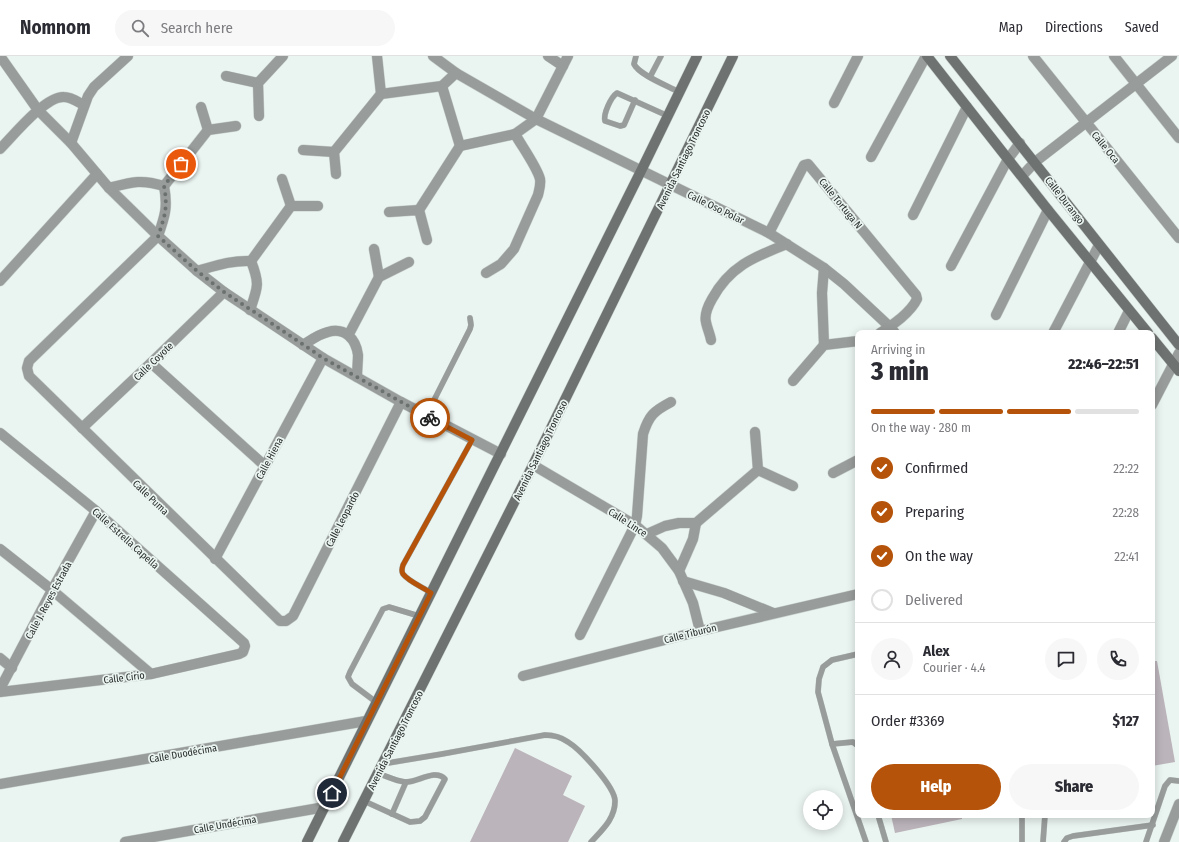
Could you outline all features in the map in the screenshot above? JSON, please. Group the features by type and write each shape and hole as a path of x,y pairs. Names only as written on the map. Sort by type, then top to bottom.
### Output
{"main road":[{"path":"307,842 366,721 642,171 697,56"},
{"name":"Avenida Santiago Troncoso","path":"343,842 533,466 733,56"},
{"name":"Calle Durango","path":"927,56 1048,210 1145,330"},
{"name":"Calle Durango","path":"950,56 1179,344"},
{"path":"1155,342 1176,368"}],"street":[{"path":"0,56 38,110 71,144 109,188 158,236 197,271 250,310 323,358 426,416 501,454"},
{"path":"71,144 88,96 94,87 128,56"},
{"path":"259,116 258,83 283,56"},
{"path":"377,56 381,94"},
{"name":"Calle Oso Polar","path":"433,56 456,73 536,119 769,233 824,268 844,284 893,330"},
{"path":"548,56 563,66"},
{"path":"427,240 419,210 460,146 515,134 536,119 568,56"},
{"path":"834,103 858,56"},
{"path":"871,156 927,56"},
{"name":"Calle Oca","path":"1033,56 1179,238"},
{"path":"1114,56 1179,138"},
{"path":"1022,176 1035,162 1172,56"},
{"path":"336,174 334,152 381,94 442,86 456,73"},
{"path":"226,76 258,83"},
{"path":"442,86 460,146"},
{"path":"0,149 38,110 56,98 64,97 84,105"},
{"path":"201,107 208,130"},
{"path":"913,215 967,107"},
{"path":"158,236 165,215 166,199 164,186 208,130 236,126"},
{"path":"486,273 501,264 514,249 540,188 540,179 537,171 515,134"},
{"path":"951,266 1008,159 1020,143"},
{"path":"303,150 334,152"},
{"name":"Calle Tortuga N","path":"769,233 804,165 808,164 916,295 917,299 893,330"},
{"path":"0,281 97,174"},
{"path":"282,179 291,206"},
{"path":"109,188 136,181 149,182 164,186"},
{"path":"291,206 318,206"},
{"path":"251,261 291,206"},
{"path":"389,212 419,210"},
{"path":"996,315 1048,210"},
{"name":"Calle Puma","path":"158,236 29,361 27,368 29,376 274,617"},
{"path":"711,340 706,322 707,309 720,286 736,269 759,255 787,244"},
{"path":"1055,330 1099,245"},
{"path":"374,248 379,277"},
{"path":"197,271 228,262 239,260 251,261"},
{"path":"250,310 258,289 256,274 251,261"},
{"path":"348,334 379,277 408,262"},
{"path":"824,268 822,293 824,345"},
{"name":"Calle Coyote","path":"82,428 224,292"},
{"path":"1120,330 1129,311"},
{"path":"303,345 319,335 329,331 339,331 348,334 356,344 358,355 357,376"},
{"path":"793,381 824,345 855,341"},
{"path":"1155,400 1176,368 1179,353"},
{"name":"Calle Hiena","path":"215,559 323,358"},
{"path":"151,363 265,466"},
{"name":"Calle Leopardo","path":"274,617 280,621 286,621 292,616 401,402"},
{"path":"580,635 635,525 644,434 647,421 657,410 671,402"},
{"path":"755,432 758,470"},
{"name":"Calle Estrella Capella","path":"0,433 96,511 244,643 245,649"},
{"path":"833,473 855,462"},
{"name":"Calle Lince","path":"533,466 635,525 662,548 679,571 692,603 700,631"},
{"path":"758,470 793,486"},
{"path":"647,534 665,526 696,522 758,470"},
{"name":"Calle J. Reyes Estrada","path":"0,691 52,590 96,511"},
{"path":"679,571 693,539 696,522"},
{"path":"0,549 52,590 151,674"},
{"path":"683,580 724,593 773,614"},
{"name":"Calle Tiburón","path":"523,676 700,631 855,595"},
{"name":"Calle Cirio","path":"0,691 151,674 239,654 245,649"},
{"path":"0,658 12,668"},
{"name":"Calle Duodécima","path":"0,784 366,721"},
{"path":"1164,842 1179,804"},
{"name":"Calle Undécima","path":"125,842 325,807"}],"lane":[{"path":"636,56 634,66 650,77 679,92"},
{"path":"650,77 661,56"},
{"path":"635,100 624,125 620,126 605,121 604,117 615,93 619,93 635,100 668,116"},
{"path":"426,416 470,329 470,318"},
{"path":"431,593 408,579 402,571 403,565 472,440"},
{"path":"376,702 352,684 348,677 350,672 383,609 389,607 419,616"},
{"path":"855,655 832,660 823,667 819,679 818,692 832,744 855,810"},
{"path":"380,768 442,754 545,735 553,735 568,741 585,756 612,789 615,800 614,814 606,826 591,842"},
{"path":"832,744 853,742 855,744"},
{"path":"364,801 410,822 420,821 425,817 445,779 441,776 433,775 406,782 380,768"},
{"path":"1146,842 1167,782 1173,779 1179,781"},
{"path":"392,814 406,782"},
{"path":"858,818 866,842"},
{"path":"879,818 886,842"},
{"path":"1022,818 1022,842"},
{"path":"1043,842 1045,818"},
{"path":"1064,842 1067,838 1073,836 1153,825"}],"building":[{"path":"1155,661 1157,661 1175,762 1155,765"},
{"path":"515,748 572,776 563,795 585,806 568,842 470,842"},
{"path":"892,818 962,818 962,819 895,833"}],"way so far":[{"path":"181,164 164,186 166,199 165,215 158,236 197,271 224,292 323,358 430,418"}],"route":[{"path":"332,793 383,687 431,593 404,575 402,571 403,565 472,440 430,418"}]}
